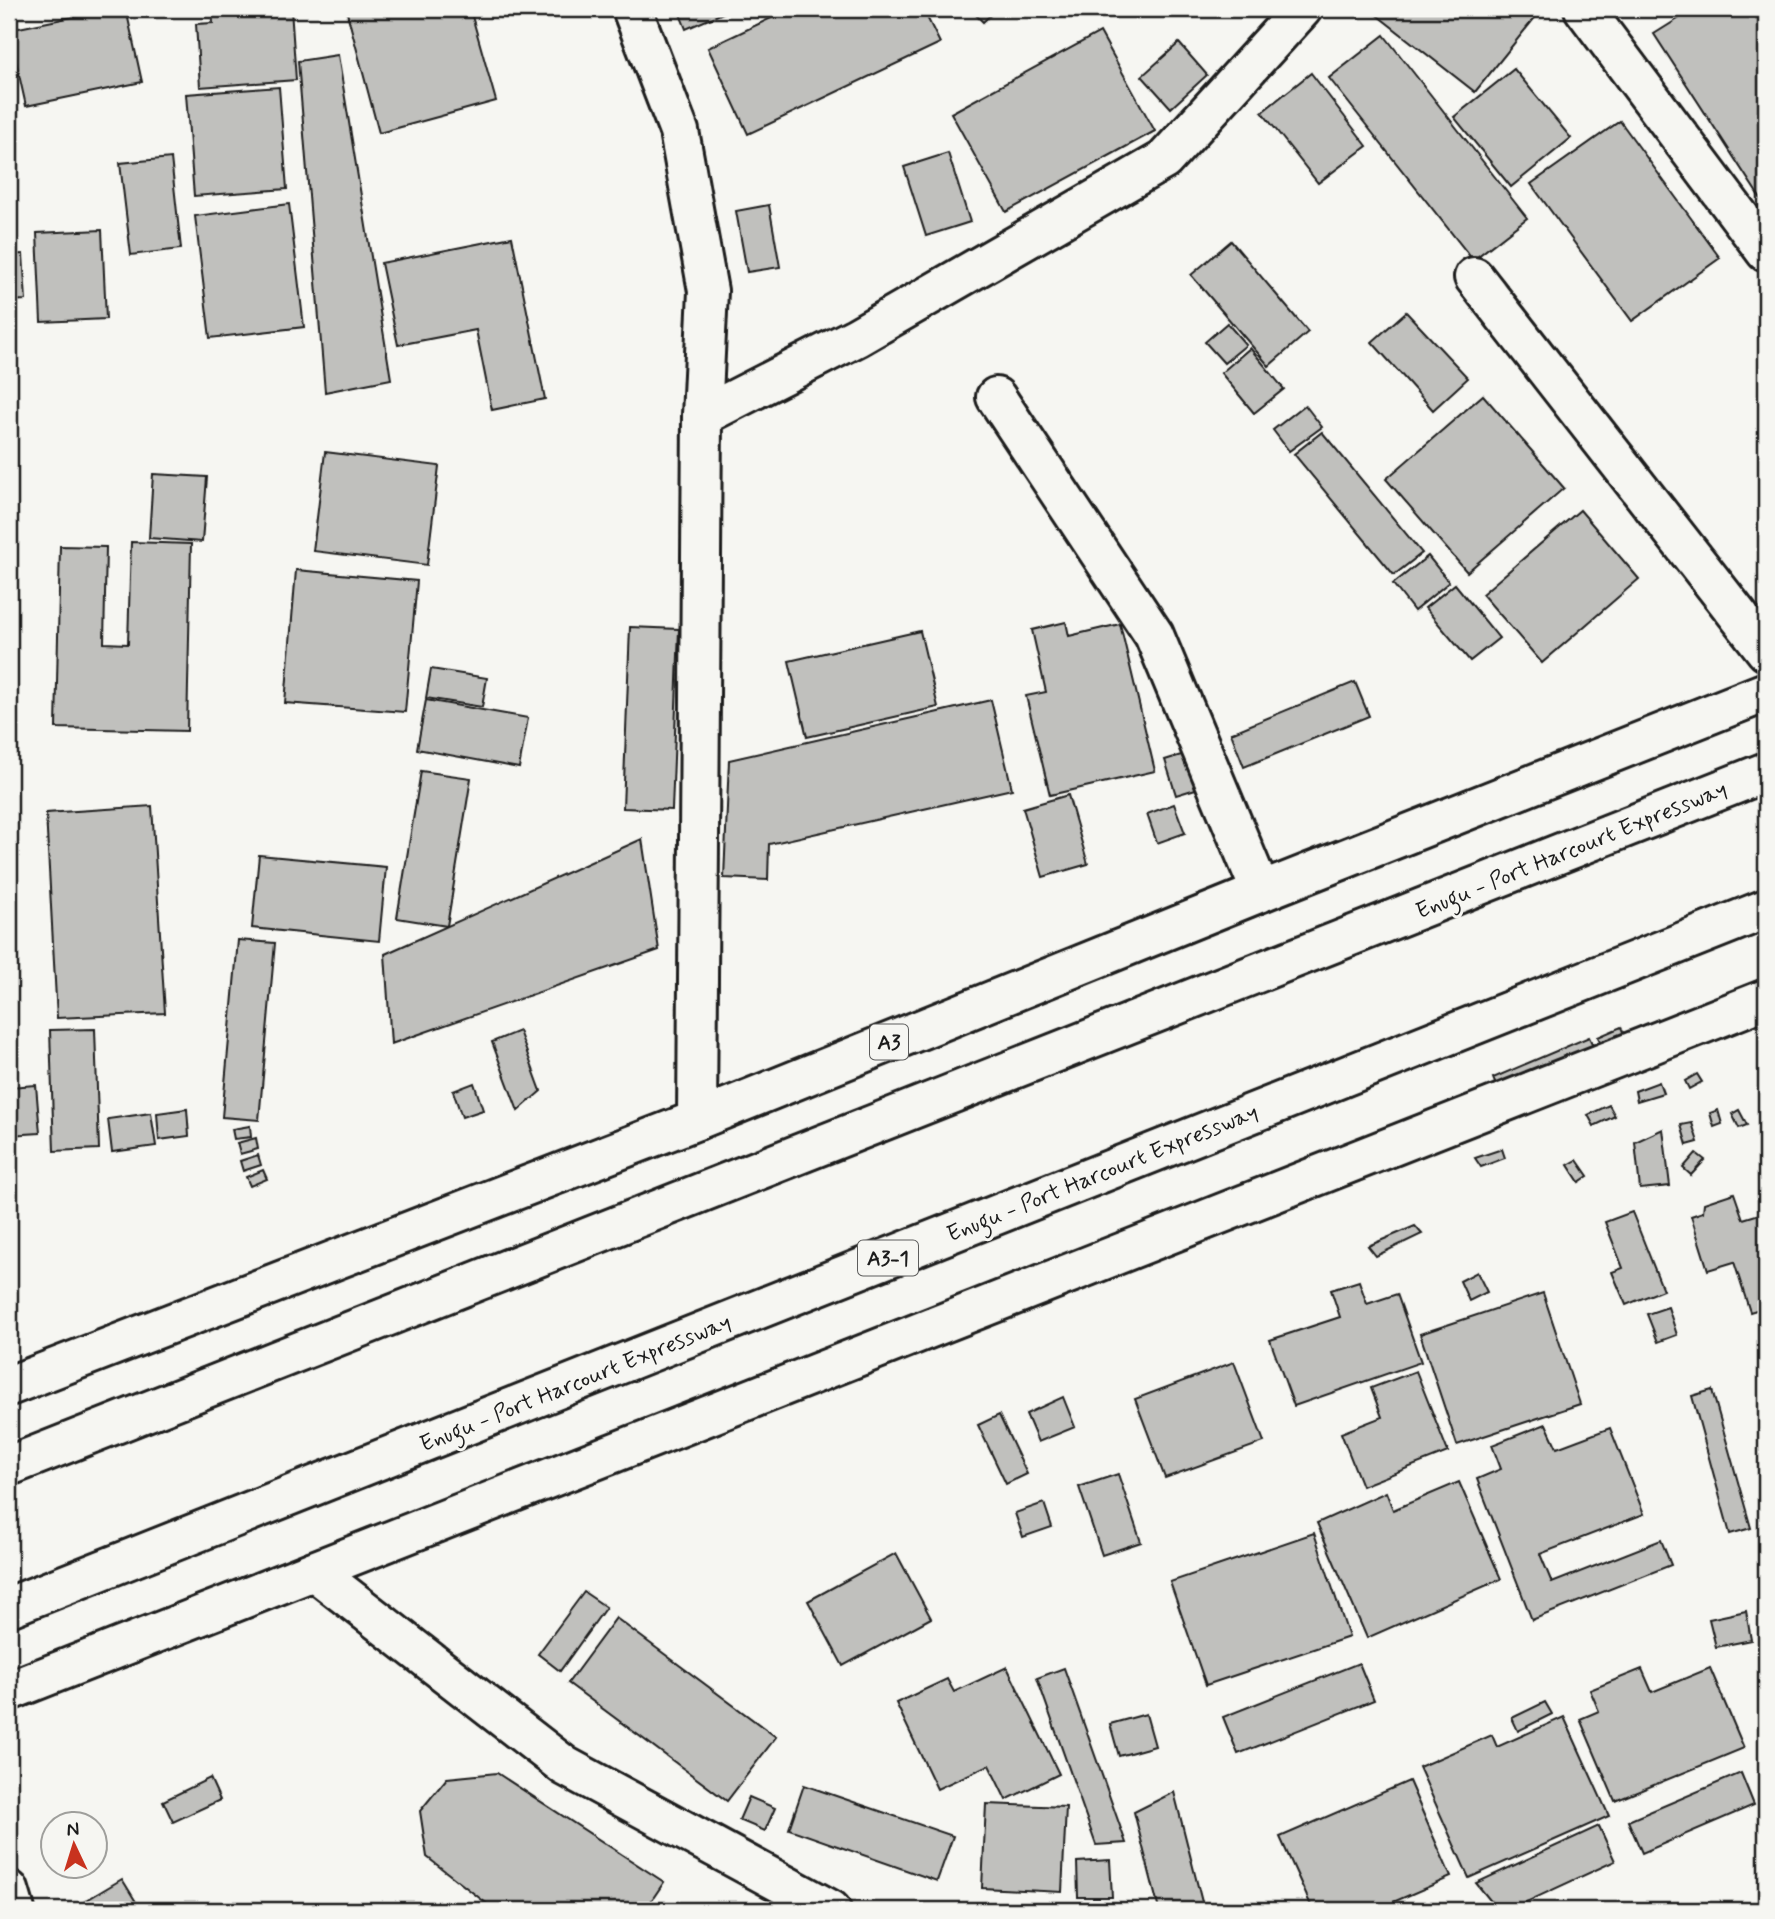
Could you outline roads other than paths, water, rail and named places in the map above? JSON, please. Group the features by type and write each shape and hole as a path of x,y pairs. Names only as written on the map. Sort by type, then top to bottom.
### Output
{"main road":[{"path":"632,9 679,131 708,291 702,416 697,1119"},
{"path":"702,416 857,337 1164,160 1302,9"},
{"path":"1584,9 1766,252"},
{"path":"1474,277 1766,650"},
{"path":"996,397 1154,635 1261,892"},
{"name":"A3","path":"9,1386 697,1119 1766,692"},
{"name":"Enugu - Port Harcourt Expressway","path":"9,1466 1766,772"},
{"name":"Enugu - Port Harcourt Expressway","path":"9,1607 1766,909"},
{"path":"9,1691 1766,999"},
{"path":"314,1571 565,1766 831,1910"},
{"path":"9,1890 15,1910"}]}
